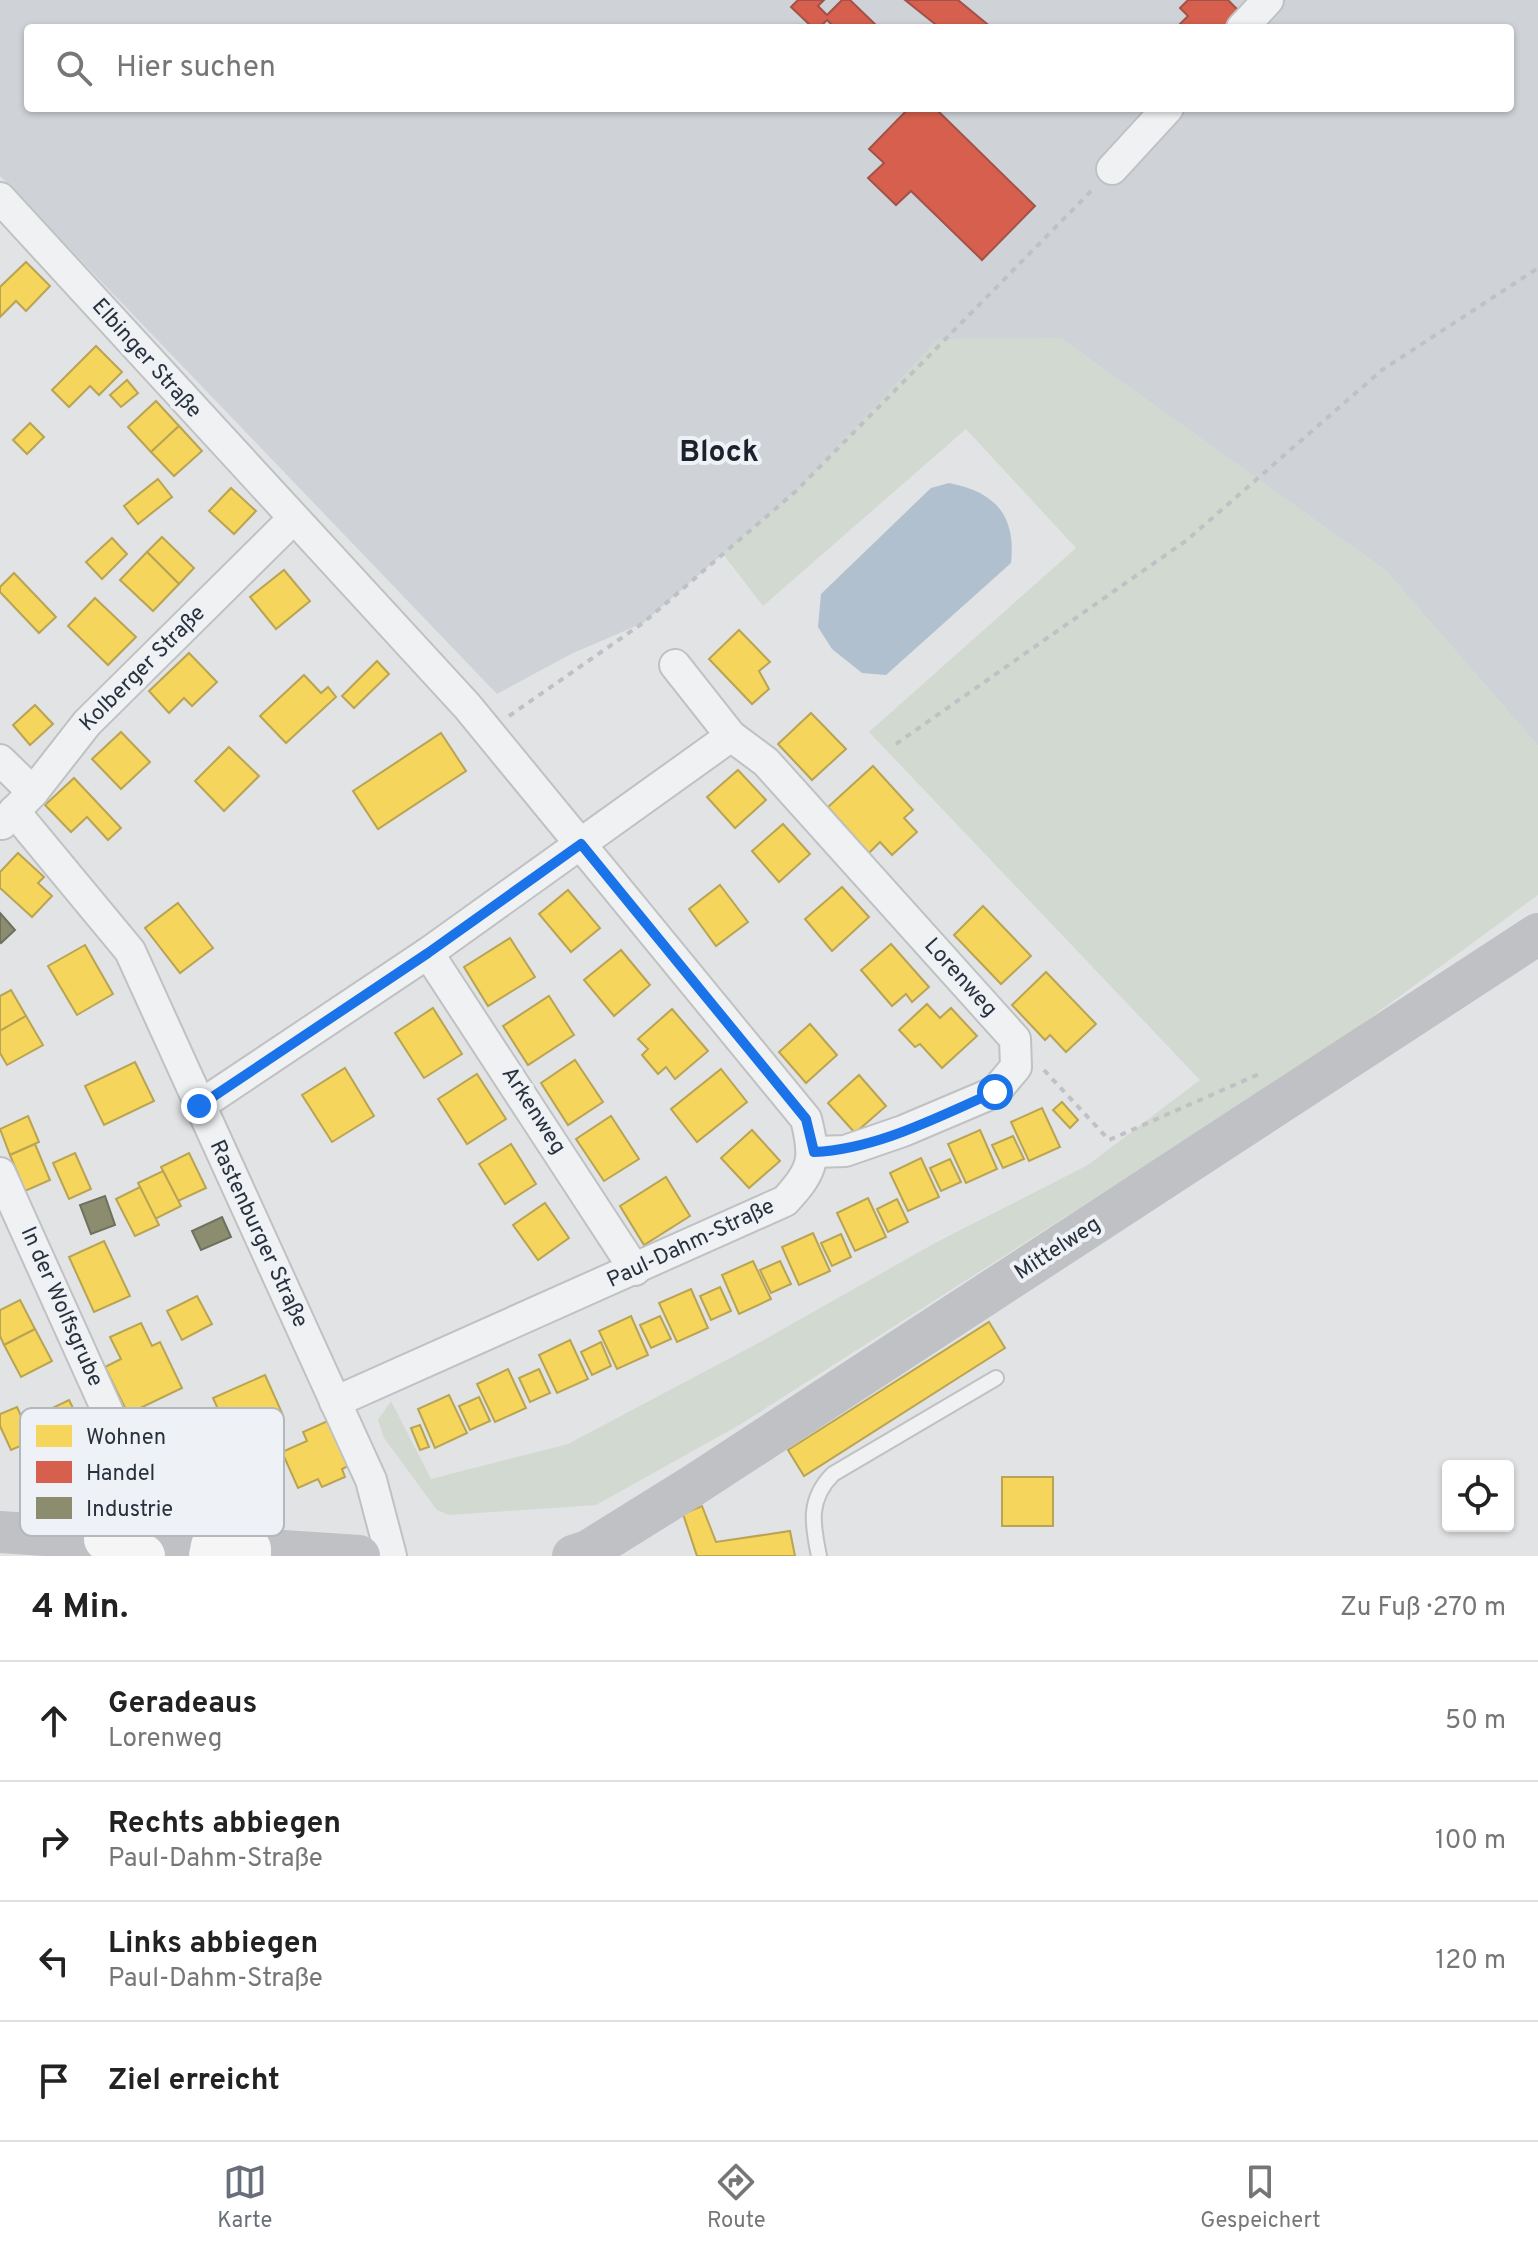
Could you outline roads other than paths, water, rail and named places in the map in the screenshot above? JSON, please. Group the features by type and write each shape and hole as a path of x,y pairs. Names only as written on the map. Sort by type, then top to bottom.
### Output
{"main road":[{"name":"Mittelweg","path":"575,1556 694,1485 1538,934"},
{"path":"0,1532 20,1535"},
{"path":"31,1536 124,1548 359,1556"}],"street":[{"path":"1246,24 1268,0"},
{"path":"1112,169 1164,112"},
{"name":"Elbinger Straße","path":"0,198 488,732 581,844"},
{"name":"Kolberger Straße","path":"15,810 87,723 293,519"},
{"name":"Lorenweg","path":"675,665 731,736 766,762 1015,1039 1016,1067 995,1092 860,1146 814,1152"},
{"path":"199,1106 428,953 731,736"},
{"name":"Rastenburger Straße","path":"0,760 15,810 130,951 371,1480 391,1556"},
{"path":"581,844 806,1119 814,1152"},
{"name":"Arkenweg","path":"428,953 635,1270"},
{"name":"Paul-Dahm-Straße","path":"335,1402 785,1201 801,1184 814,1152"},
{"name":"In der Wolfsgrube","path":"0,1173 106,1408"}],"lane":[{"path":"819,1556 812,1512 822,1486 833,1474 996,1378"}],"water":[{"path":"949,483 979,493 1000,509 1010,532 1011,563 886,675 862,673 832,649 818,627 821,594 931,488"}],"district":[{"name":"Block","path":"719,453"}]}
